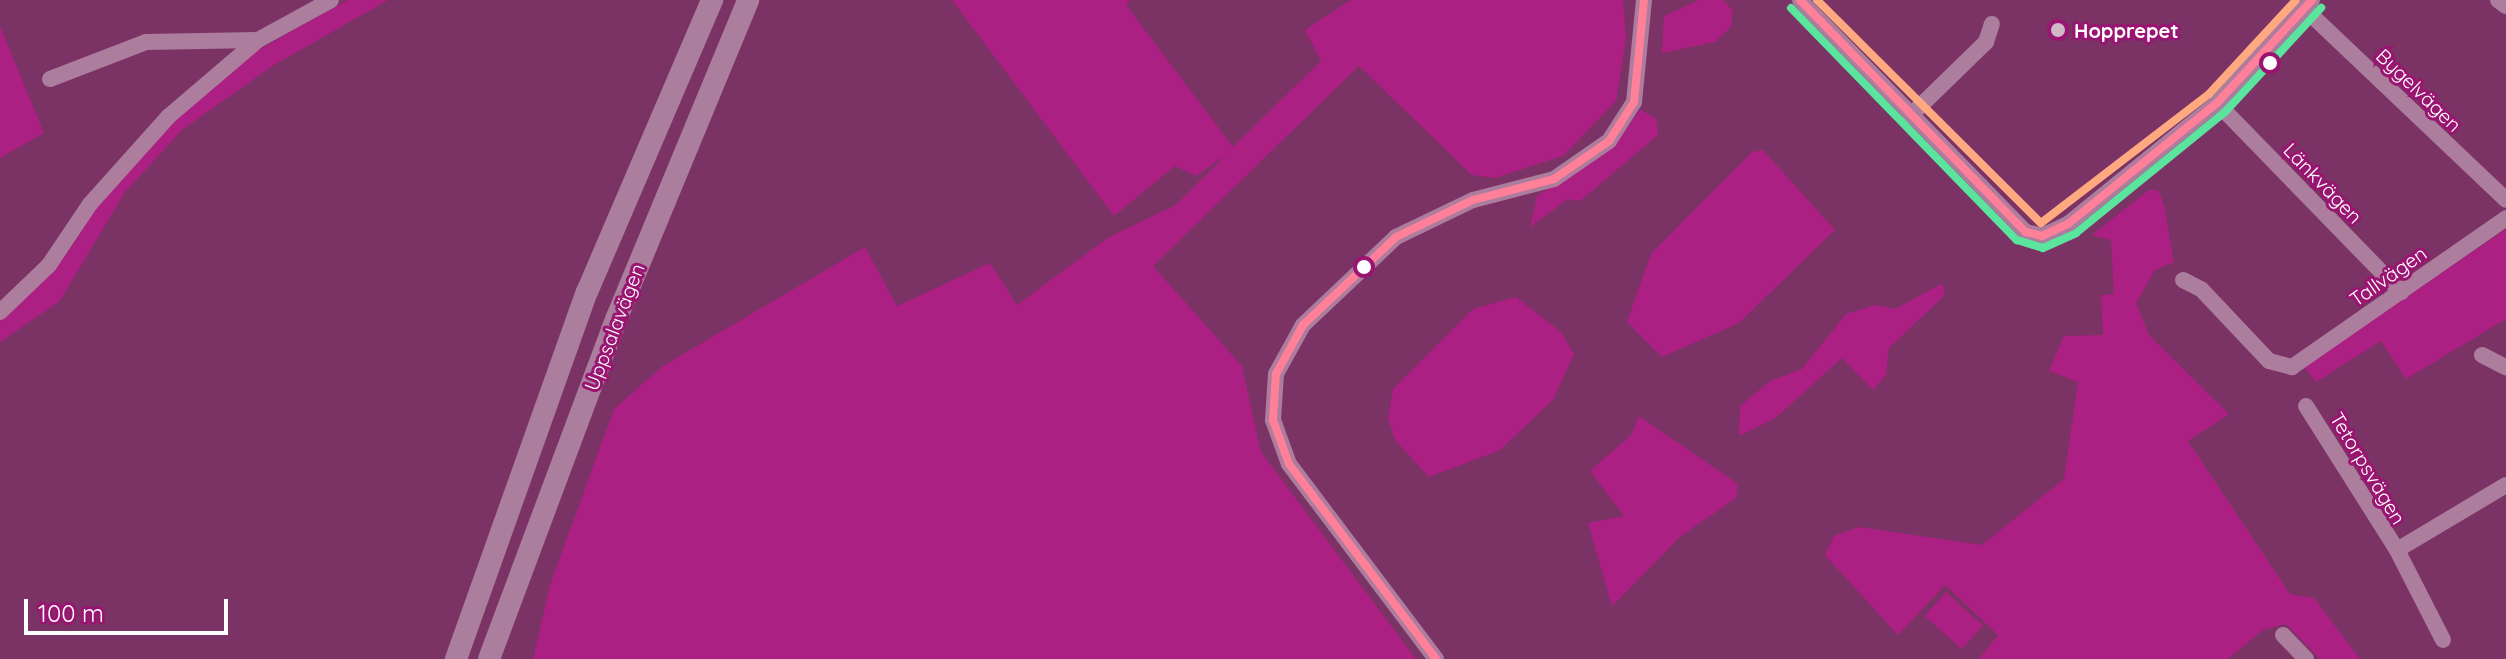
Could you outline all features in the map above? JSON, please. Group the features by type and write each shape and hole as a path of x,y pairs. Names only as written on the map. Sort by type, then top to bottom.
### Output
{"highway":[{"name":"Uppsalavägen","path":"456,659 587,292 712,0"},
{"name":"Uppsalavägen","path":"489,659 617,317 748,0"}],"street":[{"path":"0,312 49,265 123,164 258,40 331,0"},
{"path":"1436,659 1289,464 1273,420 1276,374 1303,325 1396,237 1473,200 1554,179 1609,141 1634,102 1644,0"},
{"path":"1800,0 2026,232 2042,236 2068,224 2217,103 2308,5"},
{"path":"2498,0 2506,6"},
{"name":"Bygelvägen","path":"2308,5 2506,200"},
{"path":"1910,116 1986,42 1992,24"},
{"path":"50,79 146,42 258,40"},
{"name":"Länkvägen","path":"2217,103 2401,292"},
{"name":"Tallvägen","path":"2183,280 2201,289 2269,361 2292,367 2506,218"},
{"path":"2482,355 2506,367"},
{"name":"Tetorpsvägen","path":"2306,406 2397,550 2443,640"},
{"name":"Tetorpsvägen","path":"2397,550 2505,490"},
{"path":"2283,635 2306,659"}],"shaded area":[{"path":"348,0 388,0 274,65 183,129 125,192 60,301 0,342 0,321 71,248 106,192 175,119 258,50"},
{"path":"952,0 1130,0 1126,5 1233,147 1321,61 1305,30 1351,0 1623,0 1626,38 1616,101 1563,156 1495,178 1472,175 1359,66 1153,266 1242,366 1261,452 1416,659 533,659 550,585 614,409 663,366 865,247 897,306 990,263 1017,305 1109,237 1176,205 1226,155 1196,176 1175,166 1114,216"},
{"path":"1699,0 1723,0 1733,11 1731,27 1715,42 1662,53 1664,16"},
{"path":"0,26 44,133 0,158"},
{"path":"1640,109 1656,119 1658,135 1580,201 1568,199 1530,227 1537,196 1614,147"},
{"path":"1763,150 1835,230 1739,323 1662,357 1627,322 1651,254 1752,152"},
{"path":"2149,190 2158,190 2164,205 2174,262 2155,270 2136,303 2149,335 2229,414 2188,441 2290,594 2314,598 2360,659 2320,659 2286,624 2263,630 2228,659 1979,659 1998,635 1945,585 1898,635 1825,555 1834,536 1859,527 1982,545 2064,479 2078,382 2049,371 2064,336 2103,335 2101,295 2114,294 2111,240 2092,235"},
{"path":"2506,229 2506,319 2406,379 2381,341 2316,382 2304,367"},
{"path":"1943,283 1944,296 1889,348 1886,375 1873,390 1842,358 1774,419 1739,436 1740,406 1770,381 1802,369 1846,314 1876,305 1895,309"},
{"path":"1516,297 1561,332 1574,354 1553,400 1500,450 1429,477 1395,440 1388,418 1393,389 1473,309"},
{"path":"1639,416 1738,484 1736,498 1681,536 1612,606 1588,523 1624,516 1590,471 1631,435"},
{"path":"1946,592 1983,625 1962,649 1925,616"}],"transit line":[{"path":"1436,659 1289,464 1273,420 1276,374 1303,325 1396,237 1473,200 1554,179 1609,141 1634,102 1644,0"},
{"path":"1800,0 2026,232 2042,236 2068,224 2217,103 2312,0"},
{"path":"1817,0 2041,223 2209,94 2296,0"},
{"path":"1791,8 2017,240 2043,248 2076,233 2225,112 2321,8"}],"place":[{"name":"Hopprepet","path":"2058,30"}]}
